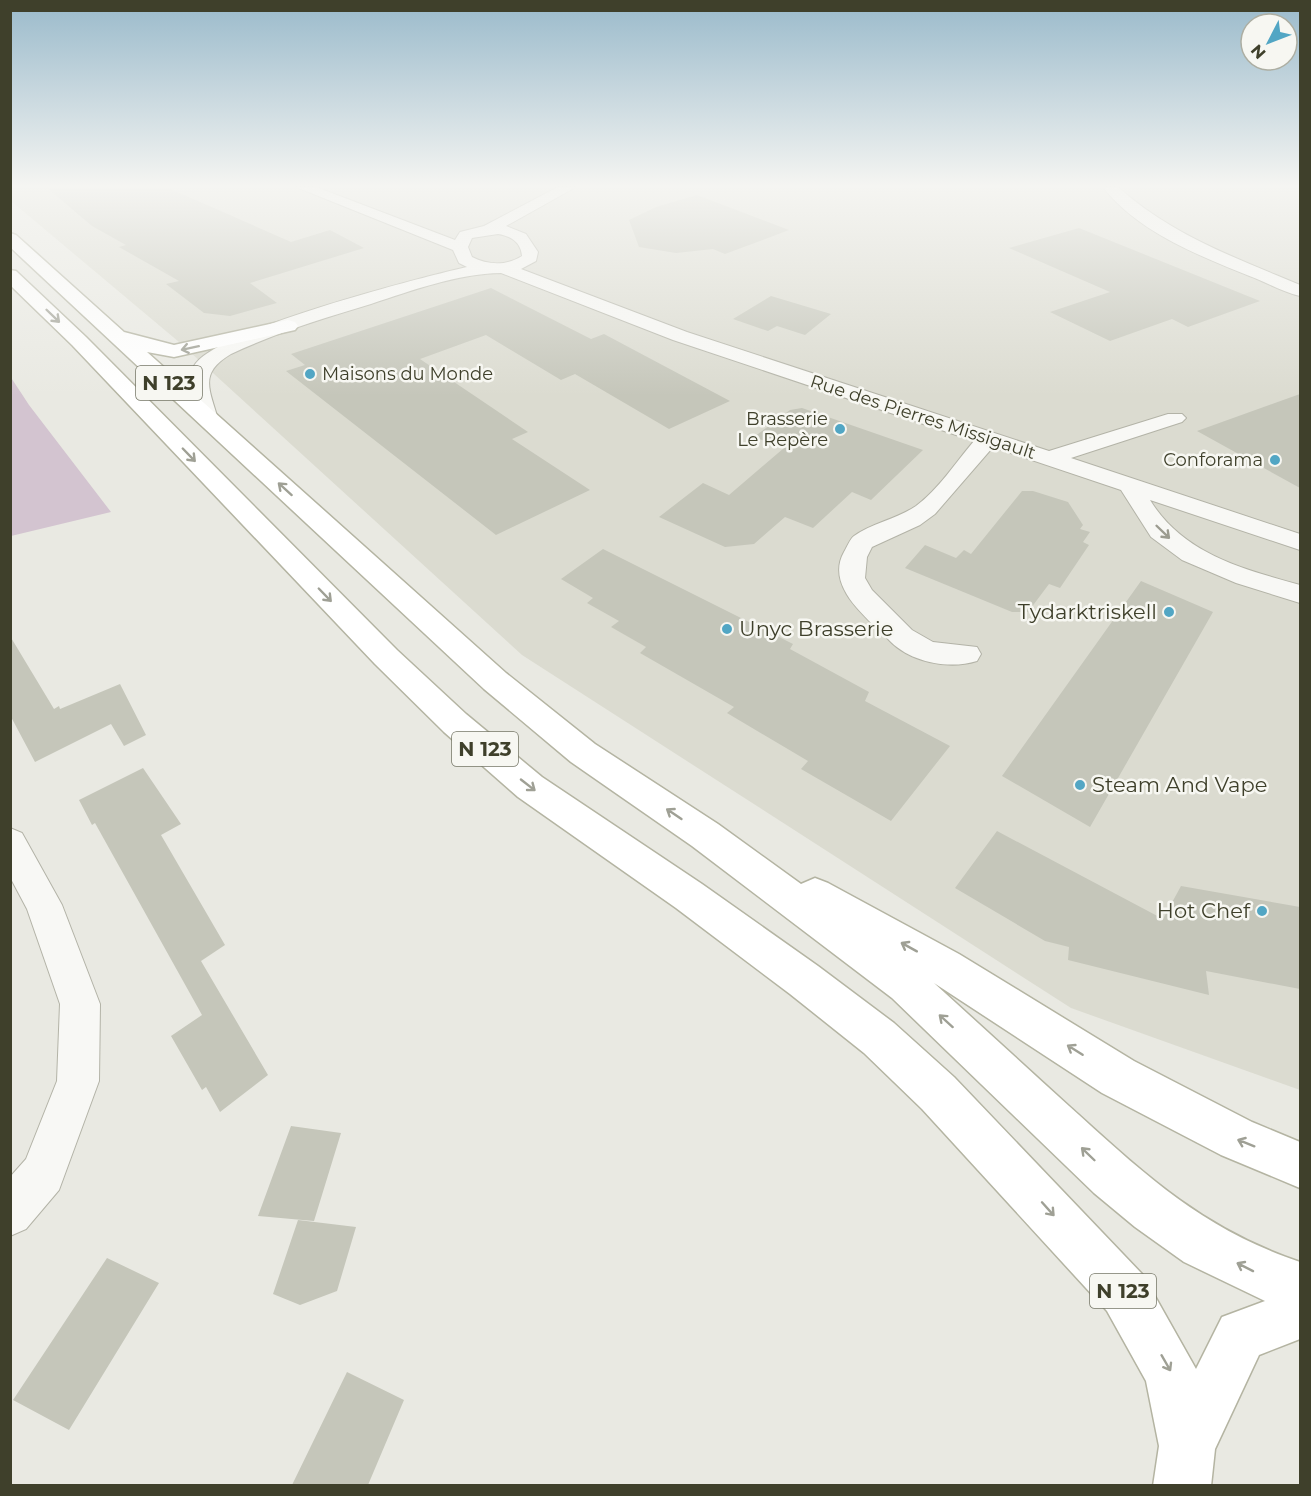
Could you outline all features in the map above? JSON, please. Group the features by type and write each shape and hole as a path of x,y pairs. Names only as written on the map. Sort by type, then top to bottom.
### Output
{"main road":[{"name":"N 123","path":"31,257 495,681 583,753 705,835 906,984 1111,1176 1152,1210 1201,1245 1257,1273 1300,1287"},
{"name":"N 123","path":"10,275 79,341 386,657 455,723 530,787 689,896 823,995 879,1038 938,1092 1125,1293 1171,1373 1185,1466"},
{"path":"115,332 150,347 174,351 288,326"},
{"path":"705,835 945,967 1118,1077 1237,1139 1300,1165"},
{"name":"N 123","path":"1185,1466 1241,1336 1300,1312"}],"street":[{"path":"433,279 454,257"},
{"name":"Rue des Pierres Missigault","path":"477,257 494,268 549,284 680,336 1290,539"},
{"name":"Rue des Pierres Missigault","path":"530,257 527,260 549,284"},
{"path":"1216,257 1299,290"},
{"path":"207,419 196,382 204,365 230,348 328,310 433,279 527,260"},
{"path":"1050,458 1175,418"},
{"path":"968,654 928,652 902,637 861,595 852,578 854,557 862,542 911,520 927,509 987,440"},
{"path":"1129,485 1159,531 1180,548 1239,575 1300,594"},
{"path":"1290,539 1300,568"},
{"path":"10,843 44,905 80,1004 78,1081 43,1174 10,1213"}],"shaded area":[{"path":"78,257 1300,257 1300,1090 1071,1008 522,655 179,342"},
{"path":"10,376 29,405 111,512 11,536"}],"building":[{"path":"136,257 335,257 250,283 277,303 230,316 204,313 166,284 179,281"},
{"path":"1029,257 1150,257 1260,301 1188,327 1172,319 1110,341 1050,312 1110,292"},
{"path":"491,288 591,339 604,334 730,401 669,429 575,374 561,380 486,335 420,359 528,432 512,439 590,490 496,535 286,371 305,365 291,354"},
{"path":"771,296 831,314 805,335 777,326 768,331 733,319"},
{"name":"Conforama","path":"1300,394 1300,488 1197,431"},
{"path":"802,408 923,450 871,500 852,492 813,528 785,517 754,544 725,547 659,517 703,483 729,495 784,448 754,437 790,410"},
{"path":"1022,491 1033,491 1068,502 1083,525 1080,529 1090,532 1083,542 1089,545 1060,588 1049,584 1028,612 1012,612 905,568 925,545 956,558 964,550 971,554"},
{"path":"603,549 793,644 790,649 869,692 865,701 950,746 891,821 801,769 808,761 727,713 734,707 640,653 646,647 611,627 619,621 587,603 593,598 561,579"},
{"path":"1141,581 1213,612 1090,827 1002,776"},
{"path":"10,636 54,709 59,706 60,709 120,684 146,735 124,746 111,724 35,762 10,715"},
{"path":"143,768 181,824 161,835 225,945 201,961 268,1075 220,1112 206,1087 202,1090 171,1036 202,1015 95,823 92,825 79,800"},
{"path":"997,831 1163,919 1181,886 1300,907 1300,989 1206,971 1209,995 1068,960 1069,947 1045,941 955,888"},
{"path":"291,1126 341,1133 314,1221 258,1216"},
{"path":"298,1220 356,1227 337,1291 300,1305 273,1294"},
{"path":"107,1258 159,1283 69,1430 13,1400"},
{"path":"347,1372 404,1400 368,1485 292,1485"}],"place":[{"name":"Maisons du Monde","path":"310,374"},
{"name":"Brasserie Le Repère","path":"840,429"},
{"name":"Conforama","path":"1275,460"},
{"name":"Tydarktriskell","path":"1169,612"},
{"name":"Unyc Brasserie","path":"727,629"},
{"name":"Steam And Vape","path":"1080,785"},
{"name":"Hot Chef","path":"1262,911"}]}
